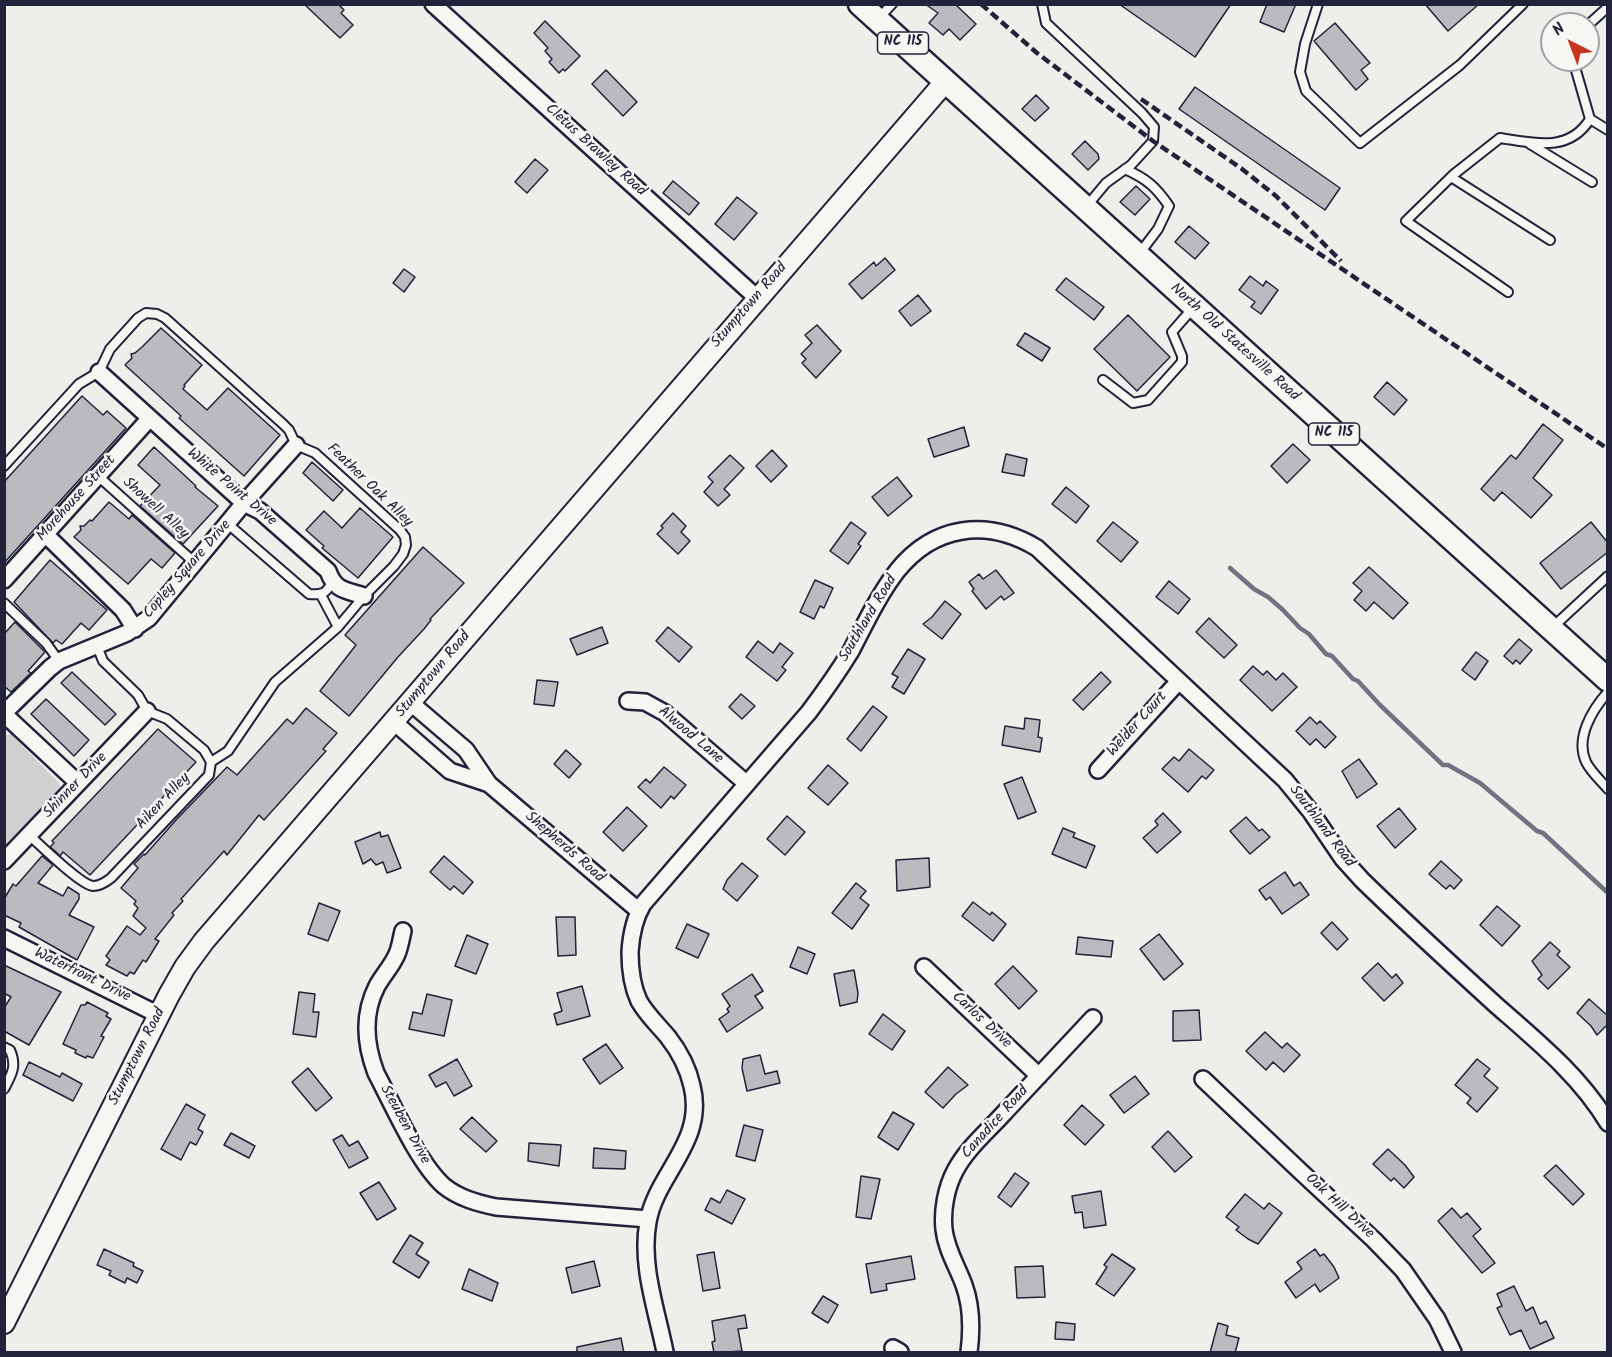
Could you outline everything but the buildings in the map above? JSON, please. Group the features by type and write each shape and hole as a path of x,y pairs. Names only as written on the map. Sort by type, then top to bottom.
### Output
{"main road":[{"name":"North Old Statesville Road","path":"860,4 885,12 945,82 1608,680"}],"street":[{"name":"Cletus Brawley Road","path":"432,4 757,298"},
{"name":"Stumptown Road","path":"4,1323 159,1015 185,967 204,941 945,82"},
{"name":"White Point Drive","path":"99,372 244,503 260,511 328,572 336,587 364,596"},
{"name":"Morehouse Street","path":"4,580 150,418"},
{"name":"Copley Square Drive","path":"4,713 59,661 135,628 149,618 244,503 296,445"},
{"name":"Southland Road","path":"665,1353 646,1259 645,1240 648,1219 654,1202 688,1138 695,1104 693,1087 678,1051 650,1018 639,1001 633,983 630,966 631,942 639,911 831,683 874,607 899,569 931,542 960,531 995,530 1022,539 1037,548 1285,780 1311,812 1343,859 1362,880 1538,1042 1579,1085 1608,1123"},
{"path":"45,534 123,610 135,628"},
{"name":"Welder Court","path":"1098,770 1179,681"},
{"name":"Alwood Lane","path":"628,700 645,702 664,712 747,784"},
{"name":"Shepherds Road","path":"411,703 466,750 489,784 639,911"},
{"name":"Shinner Drive","path":"4,861 147,711"},
{"path":"4,713 78,783"},
{"name":"Shepherds Road","path":"394,722 450,771 489,784"},
{"name":"Steuben Drive","path":"403,931 397,953 371,999 366,1038 375,1073 431,1172 445,1187 460,1196 473,1202 496,1207 648,1219"},
{"name":"Waterfront Drive","path":"4,938 159,1015"},
{"name":"Carlos Drive","path":"924,967 1039,1076"},
{"name":"Canadice Road","path":"969,1353 972,1328 970,1306 965,1286 945,1239 943,1218 946,1198 954,1174 963,1158 1093,1018"},
{"name":"Oak Hill Drive","path":"1203,1078 1403,1270 1437,1319 1453,1353"}],"lane":[{"path":"1042,4 1047,23 1154,127 1153,141 1125,169 1106,183 1085,208"},
{"path":"1318,4 1305,44 1300,72 1306,91 1360,143 1460,65 1523,4"},
{"path":"1576,72 1590,119 1608,130"},
{"path":"1508,292 1406,221 1451,177 1500,138 1548,145 1569,139 1584,129 1590,119"},
{"path":"1526,142 1592,182"},
{"path":"1125,169 1157,188 1169,206 1158,229 1137,256"},
{"path":"1451,177 1550,240"},
{"path":"1103,380 1133,403 1148,400 1182,362 1182,356 1172,332 1194,307"},
{"name":"Feather Oak Alley","path":"99,372 110,349 138,318 146,313 157,314 165,318 283,424 289,430 296,445 315,453 405,537 406,545 403,554 338,627 275,682 228,751 211,762"},
{"path":"4,466 79,384 99,372"},
{"name":"Showell Alley","path":"98,476 195,563"},
{"name":"White Point Drive","path":"228,524 309,594 321,595"},
{"path":"1551,629 1608,576"},
{"path":"332,582 328,591 321,595 338,627"},
{"path":"4,603 46,643 59,661"},
{"path":"97,646 103,661 138,695 147,711 168,719 204,750 211,762"},
{"path":"1608,692 1596,706 1583,743 1587,765 1608,789"},
{"name":"Aiken Alley","path":"29,835 82,881 93,886 105,882 208,774 211,762"},
{"path":"4,1047 10,1050 15,1061 14,1070 4,1089"}],"shaded area":[{"path":"11,734 60,784 60,788 5,847 5,735"}],"waterway":[{"path":"1230,568 1282,609 1443,765 1448,765 1480,783 1537,831 1543,833 1608,893"}],"railway":[{"path":"981,4 1037,53 1153,141 1608,449"},
{"path":"1141,99 1242,169 1276,196 1341,261"}]}
